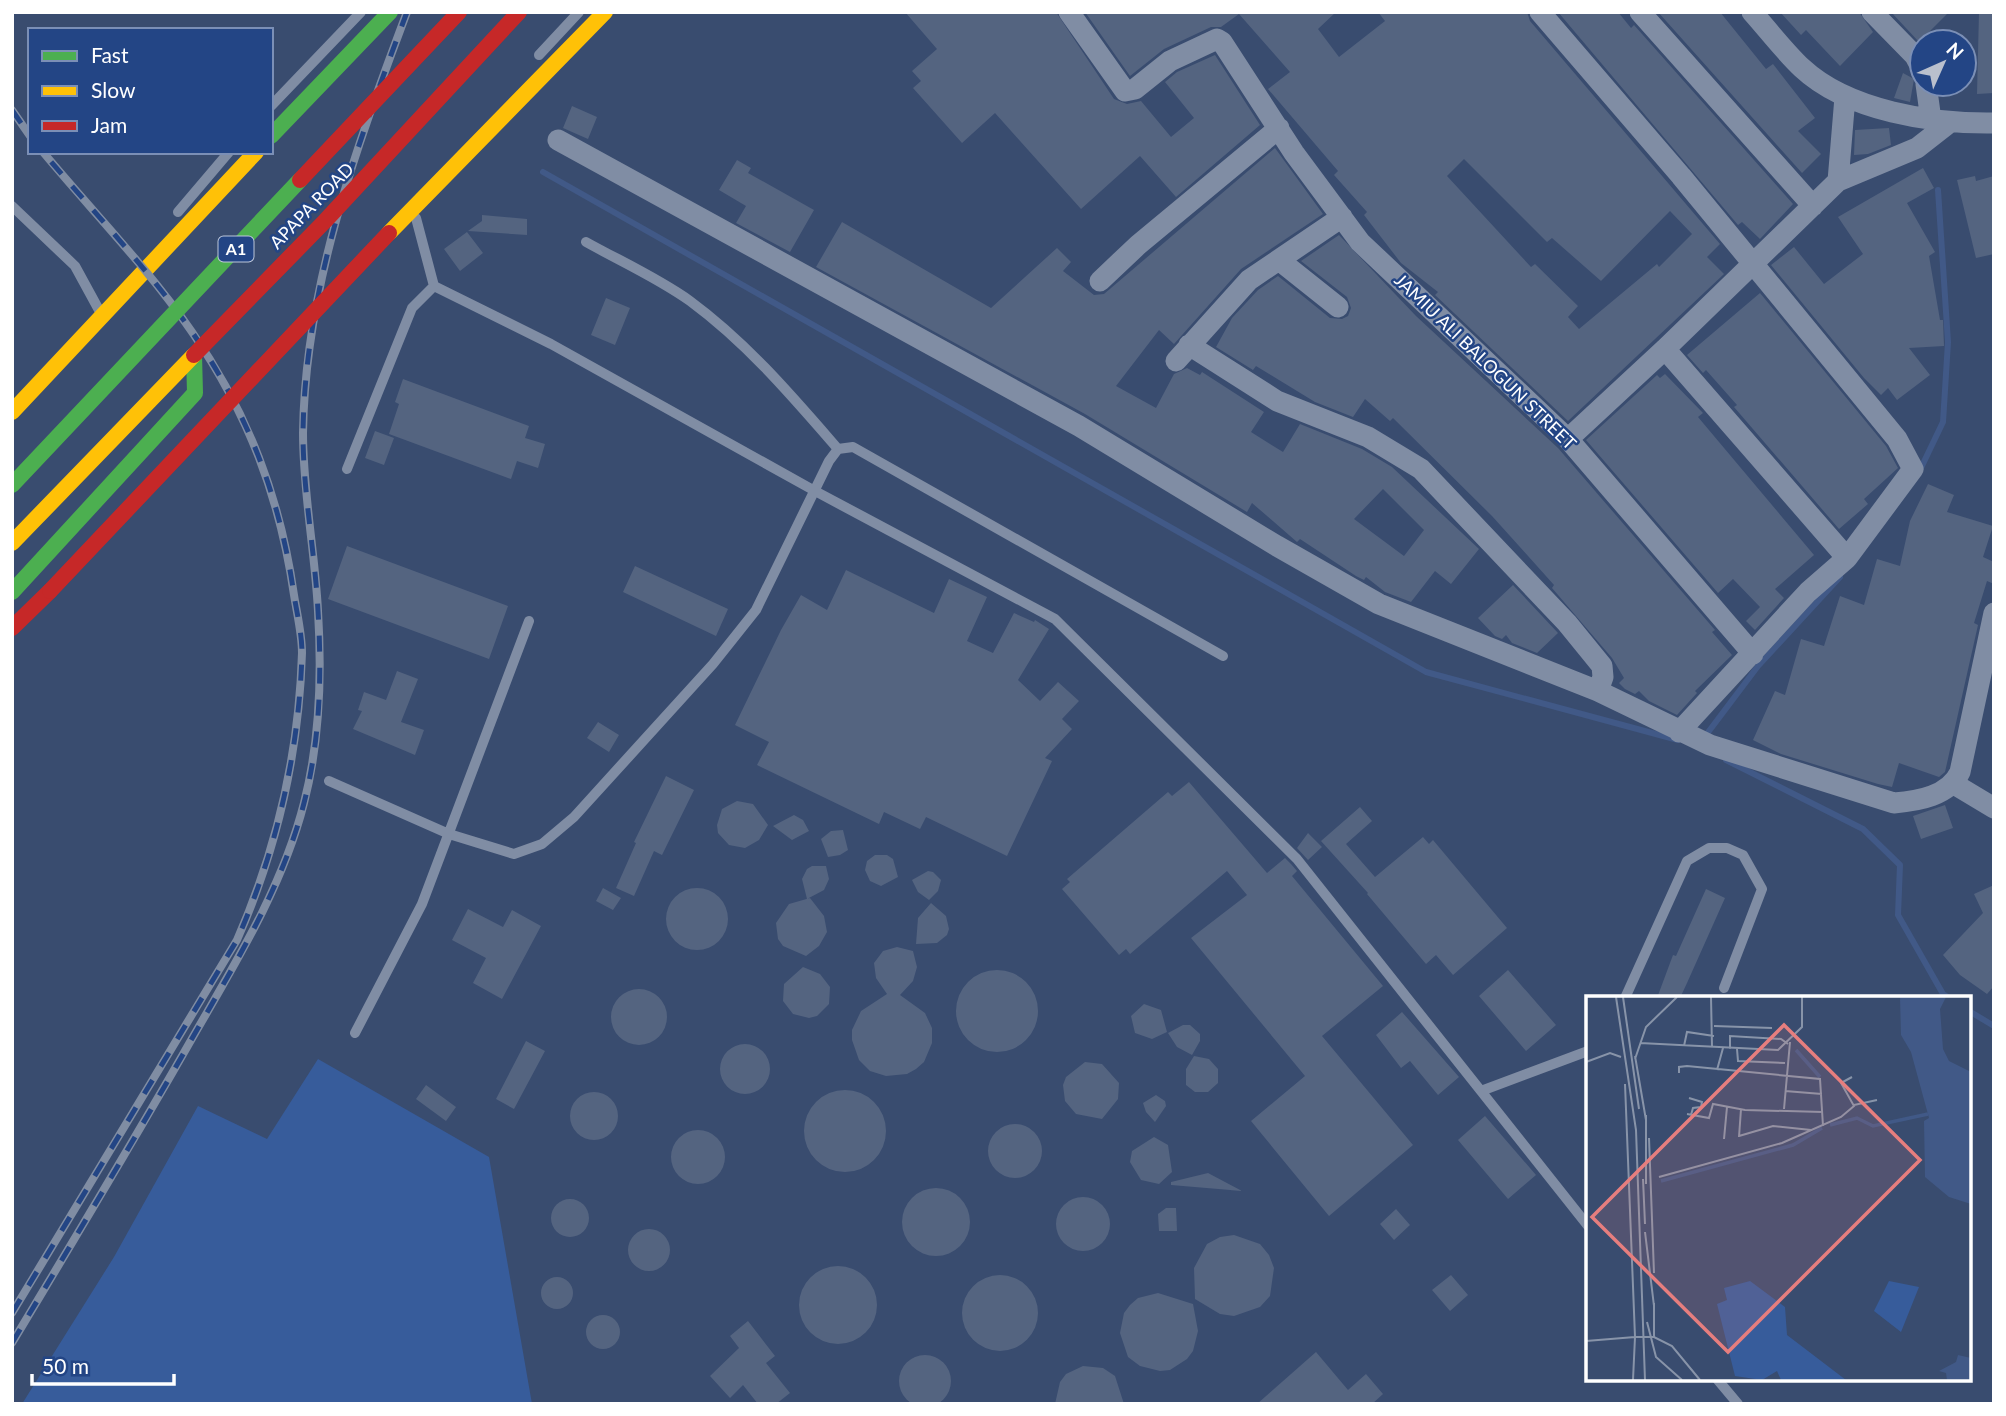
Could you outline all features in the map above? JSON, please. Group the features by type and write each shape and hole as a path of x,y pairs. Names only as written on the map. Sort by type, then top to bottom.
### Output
{"main road":[{"path":"273,134 390,12"},
{"name":"APAPA ROAD","path":"12,485 459,12"},
{"name":"APAPA ROAD","path":"12,542 325,221 519,12"},
{"path":"12,628 233,400 316,308 605,12"},
{"path":"299,181 403,46"},
{"path":"325,221 437,125"},
{"path":"12,412 254,154"},
{"path":"151,312 274,208"},
{"path":"12,592 195,393 194,355"}],"street":[{"name":"JAMIU ALI BALOGUN STREET","path":"1069,12 1125,91 1135,89 1170,61 1211,41 1222,42 1360,242 1567,439 1754,654"},
{"path":"1540,12 1897,439 1913,469 1847,558 1808,592 1754,654 1695,739"},
{"path":"1640,12 1813,206"},
{"path":"1752,12 1803,69 1845,97 1940,121 1994,123"},
{"path":"1872,12 1908,49"},
{"path":"1838,181 1845,97"},
{"path":"1931,98 1940,121"},
{"path":"1567,439 1665,349 1838,181 1917,148 1940,121"},
{"path":"1100,281 1138,245 1279,128"},
{"path":"558,140 1067,420 1277,546 1380,604 1598,691 1695,739 1894,803 1913,801 1954,784 1985,706 1994,614"},
{"path":"1342,217 1249,280 1182,353 1278,401 1368,437 1421,469 1559,614 1602,666 1603,677 1598,691"},
{"path":"1279,260 1338,307"},
{"path":"1665,349 1847,558"},
{"path":"1954,784 1994,808"}],"lane":[{"path":"273,104 361,12"},
{"path":"534,60 579,12"},
{"path":"174,218 227,154"},
{"path":"426,177 419,188 415,222 433,286 551,344 815,491 1055,619 1297,859 1586,1223"},
{"path":"12,206 75,266 102,315"},
{"path":"158,256 168,228"},
{"path":"586,242 688,300 732,335 775,376 838,449"},
{"path":"346,469 412,308 433,286"},
{"path":"329,782 449,834 514,854 542,844 574,817 713,664 756,610 829,461 838,449 853,447 877,458 1223,656"},
{"path":"355,1033 422,904 529,621"},
{"path":"1626,996 1687,861 1709,848 1727,848 1743,855 1762,889 1724,988"},
{"path":"1481,1091 1586,1052"},
{"path":"1719,1381 1738,1404"}],"shaded area":[{"path":"318,1059 489,1157 532,1404 22,1404 114,1257 198,1106 267,1139"}],"building":[{"path":"905,12 1056,12 1114,99 1127,104 1141,101 1171,137 1194,118 1165,82 1177,72 1215,55 1260,125 1176,197 1140,156 1081,209 995,113 962,143 913,88 921,81 912,71 937,49"},
{"path":"1085,12 1336,12 1318,29 1339,57 1385,21 1378,12 1527,12 1530,21 1720,244 1707,257 1724,274 1568,421 1435,295 1438,292 1401,263 1364,215 1367,212 1334,175 1338,171 1268,89 1290,72 1239,14 1221,27 1211,27 1164,49 1130,76","holes":["1464,159 1547,242 1552,238 1601,281 1670,211 1692,234 1659,267 1657,264 1579,329 1568,317 1578,306 1535,264 1531,267 1447,176"]},
{"path":"1558,12 1618,12 1631,28 1634,25 1793,204 1760,239 1742,222 1738,225"},
{"path":"1658,12 1720,12 1766,69 1773,64 1815,118 1798,131 1821,154 1802,173"},
{"path":"1780,12 1859,12 1873,32 1840,66 1806,30 1801,35"},
{"path":"1891,12 1949,12 1933,28 1908,28 1908,30"},
{"path":"1979,12 1994,12 1994,93 1978,94"},
{"path":"1903,73 1908,76 1910,102 1894,98"},
{"path":"572,106 597,117 588,139 563,128"},
{"path":"1889,128 1891,145 1868,154 1854,155 1855,130"},
{"path":"1275,148 1323,214 1241,269 1174,344 1159,330 1116,386 1156,408 1174,374 1187,368 1200,375 1202,372 1264,412 1251,432 1283,452 1300,424 1362,449 1392,467 1479,549 1451,584 1435,571 1411,602 1385,592 1366,577 1364,580 1356,576 1300,539 1297,542 1252,503 1247,512 1085,414 816,267 842,222 991,308 1057,248 1071,262 1063,271 1094,295 1104,294","holes":["1383,489 1424,530 1404,556 1354,519"]},
{"path":"737,160 751,168 748,173 814,210 790,252 736,223 746,206 719,190"},
{"path":"1923,168 1934,188 1907,203 1935,252 1929,256 1940,320 1943,320 1944,346 1909,348 1930,375 1897,400 1888,388 1881,395 1864,378 1771,265 1794,247 1824,284 1863,254 1838,217"},
{"path":"1975,176 1976,181 1994,176 1994,254 1976,258 1957,180"},
{"path":"482,215 527,219 527,235 468,231 482,221"},
{"path":"467,232 483,253 460,271 444,249"},
{"path":"1339,235 1416,316 1558,448 1715,630 1712,632 1732,655 1695,691 1697,693 1677,715 1649,701 1639,691 1635,694 1619,683 1624,678 1612,658 1552,588 1554,585 1492,516 1393,418 1390,421 1365,399 1353,417 1315,402 1256,366 1253,370 1216,347 1232,318 1258,290 1278,276 1330,318 1342,319 1348,316 1351,308 1347,297 1301,261"},
{"path":"1760,293 1886,446 1898,468 1864,499 1868,504 1839,529 1734,407 1737,405 1706,370 1703,373 1687,355"},
{"path":"606,298 630,308 615,345 591,335"},
{"path":"1665,374 1703,413 1698,417 1814,555 1775,589 1784,598 1755,630 1746,621 1760,607 1733,579 1718,593 1586,440 1657,375 1660,378"},
{"path":"403,379 529,426 525,438 545,444 538,468 517,461 511,479 389,434 399,404 395,402"},
{"path":"375,431 394,438 384,465 365,458"},
{"path":"1928,484 1954,495 1947,512 1993,526 1983,557 1994,562 1994,584 1987,581 1974,623 1978,625 1945,772 1939,777 1899,763 1892,787 1781,754 1753,740 1775,691 1785,695 1801,639 1824,646 1840,596 1864,605 1877,559 1900,566 1910,521"},
{"path":"347,546 508,606 489,659 328,599"},
{"path":"635,566 728,609 716,636 623,592"},
{"path":"846,570 934,613 949,579 987,597 967,641 993,653 1014,613 1034,622 1035,620 1049,629 1018,680 1040,701 1058,682 1079,701 1062,719 1072,729 1045,758 1052,761 1007,856 926,817 920,829 884,812 879,824 757,765 769,742 735,725 801,595 827,610"},
{"path":"1513,585 1558,633 1537,653 1512,643 1506,635 1502,639 1495,636 1478,618"},
{"path":"397,671 418,679 401,722 424,730 415,755 353,729 362,711 358,710 364,692 386,700"},
{"path":"598,722 619,735 609,752 587,738"},
{"path":"666,776 694,790 662,855 654,851 634,896 616,888 636,843 634,842"},
{"path":"1189,782 1267,873 1285,858 1291,864 1297,871 1292,876 1383,986 1322,1036 1413,1145 1329,1216 1251,1121 1305,1076 1191,938 1247,895 1227,871 1130,954 1126,949 1119,955 1062,889 1070,882 1067,879 1168,792 1172,796"},
{"path":"737,801 753,804 768,825 759,840 745,848 729,845 718,833 717,825 722,809"},
{"path":"1945,805 1953,828 1921,839 1913,816"},
{"path":"1360,807 1372,821 1346,844 1375,877 1423,837 1429,844 1433,840 1507,928 1453,975 1436,955 1426,964 1321,841"},
{"path":"794,815 803,820 809,831 792,840 773,826"},
{"path":"843,830 848,850 828,857 821,839 831,831"},
{"path":"1308,833 1322,847 1308,860 1297,848"},
{"path":"875,855 887,855 893,859 898,877 881,886 870,881 865,870 867,861"},
{"path":"812,866 826,866 829,879 824,890 807,899 802,879 807,869"},
{"path":"928,871 941,880 938,891 929,900 918,892 912,880"},
{"path":"1994,885 1994,986 1987,994 1960,975 1943,955 1983,913 1974,894"},
{"path":"603,888 621,898 613,910 596,901"},
{"path":"691,888 703,888 719,897 726,907 726,931 719,941 703,950 691,950 680,945 671,936 666,925 666,913 671,902 680,893"},
{"path":"1706,889 1725,898 1681,996 1658,996 1673,955 1676,956"},
{"path":"810,898 824,916 827,932 819,946 806,956 783,946 778,939 776,923 789,904"},
{"path":"931,903 946,916 949,929 947,935 937,943 916,944 918,918"},
{"path":"468,909 503,927 512,910 541,926 502,999 473,983 486,958 452,940"},
{"path":"897,947 913,951 917,967 913,981 900,995 925,1013 932,1028 932,1043 924,1062 916,1069 907,1074 886,1076 870,1071 859,1060 852,1040 852,1030 861,1011 887,994 876,978 874,963 883,951"},
{"path":"803,967 820,974 830,987 829,1004 817,1016 809,1018 793,1014 783,1001 784,984"},
{"path":"989,970 1005,970 1020,977 1031,988 1038,1003 1035,1027 1026,1040 1005,1052 989,1052 974,1045 963,1034 956,1019 956,1003 963,988 974,977"},
{"path":"1508,970 1556,1025 1526,1051 1479,996"},
{"path":"639,989 650,991 659,997 665,1006 665,1028 659,1037 650,1043 639,1045 628,1043 619,1037 613,1028 611,1017 613,1006 619,997 628,991"},
{"path":"1144,1004 1161,1010 1167,1032 1152,1039 1135,1033 1131,1016"},
{"path":"1402,1012 1459,1077 1438,1095 1410,1061 1401,1068 1376,1035"},
{"path":"1183,1025 1190,1025 1200,1034 1200,1041 1192,1055 1177,1047 1168,1033"},
{"path":"526,1041 545,1051 514,1109 496,1099"},
{"path":"745,1044 763,1051 770,1069 763,1087 745,1094 727,1087 720,1069 727,1051"},
{"path":"1194,1056 1209,1059 1218,1069 1218,1083 1208,1092 1195,1092 1186,1085 1186,1069"},
{"path":"1085,1062 1102,1064 1119,1083 1118,1099 1102,1119 1076,1114 1065,1101 1063,1085 1066,1077"},
{"path":"426,1085 456,1107 446,1121 416,1099"},
{"path":"845,1090 861,1093 874,1102 883,1115 886,1131 883,1147 874,1160 861,1169 845,1172 829,1169 816,1160 807,1147 804,1131 807,1115 816,1102 829,1093"},
{"path":"594,1092 611,1099 618,1116 611,1133 594,1140 577,1133 570,1116 577,1099"},
{"path":"1156,1095 1165,1101 1166,1106 1155,1122 1146,1112 1143,1103"},
{"path":"1485,1116 1536,1175 1508,1199 1458,1140"},
{"path":"1020,1124 1030,1128 1038,1136 1042,1151 1038,1166 1030,1174 1010,1178 1000,1174 992,1166 988,1146 992,1136 1000,1128"},
{"path":"698,1130 717,1138 725,1157 717,1176 698,1184 679,1176 671,1157 679,1138"},
{"path":"1154,1137 1168,1145 1172,1172 1159,1184 1141,1180 1130,1162 1132,1151"},
{"path":"1208,1173 1242,1191 1171,1185 1171,1182"},
{"path":"936,1188 949,1191 960,1198 967,1209 970,1222 967,1235 960,1246 949,1253 936,1256 923,1253 912,1246 905,1235 902,1222 905,1209 912,1198 923,1191"},
{"path":"1083,1197 1102,1205 1110,1224 1102,1243 1083,1251 1064,1243 1056,1224 1064,1205"},
{"path":"570,1199 583,1205 589,1218 583,1231 570,1237 557,1231 551,1218 557,1205"},
{"path":"1166,1208 1176,1208 1177,1231 1159,1231 1158,1214"},
{"path":"1396,1209 1410,1225 1394,1240 1380,1224"},
{"path":"649,1229 663,1236 670,1250 663,1264 649,1271 635,1264 628,1250 635,1236"},
{"path":"1234,1235 1260,1244 1269,1255 1274,1268 1270,1296 1260,1307 1234,1316 1220,1314 1195,1299 1194,1268 1207,1244 1220,1237"},
{"path":"838,1266 853,1269 866,1277 874,1290 877,1305 874,1320 866,1333 853,1341 838,1344 823,1341 810,1333 802,1320 799,1305 802,1290 810,1277 823,1269"},
{"path":"993,1275 1007,1275 1021,1281 1032,1292 1038,1313 1035,1328 1027,1340 1007,1351 993,1351 979,1345 968,1334 962,1320 962,1306 968,1292 979,1281"},
{"path":"1451,1275 1468,1295 1450,1311 1432,1290"},
{"path":"557,1277 569,1281 573,1293 569,1305 557,1309 545,1305 541,1293 545,1281"},
{"path":"1158,1293 1193,1304 1198,1331 1193,1351 1187,1359 1170,1370 1160,1371 1140,1366 1128,1357 1120,1333 1124,1313 1130,1305 1138,1298"},
{"path":"603,1315 615,1320 620,1332 615,1344 603,1349 591,1344 586,1332 591,1320"},
{"path":"748,1321 775,1356 766,1363 790,1393 776,1404 758,1404 743,1385 730,1398 710,1376 739,1348 730,1336"},
{"path":"1316,1352 1348,1390 1366,1374 1383,1394 1372,1404 1257,1404"},
{"path":"925,1355 944,1362 951,1381 944,1400 925,1407 906,1400 899,1381 906,1362"},
{"path":"1083,1366 1103,1368 1115,1376 1124,1404 1055,1404 1060,1382 1066,1374"}],"waterway":[{"path":"543,172 1426,672 1678,740"},
{"path":"1920,470 1943,422 1948,342 1938,190"},
{"path":"1703,739 1758,666 1840,577"},
{"path":"1726,760 1863,829 1900,865 1898,915 1946,996"},
{"path":"1971,1012 1994,1026"}],"railway":[{"path":"12,1343 242,951 271,894 295,834 314,756 320,684 318,611 303,433 313,324 323,271 352,166 407,12"},
{"path":"12,110 28,133"},
{"path":"12,1313 237,940 264,871 283,800 296,727 302,653 280,524 259,457 230,393 175,308 45,154"}],"traffic: fast":[{"path":"273,134 390,12"},
{"path":"12,485 300,180"},
{"path":"12,592 195,393 194,355"}],"traffic: slow":[{"path":"389,233 605,12"},
{"path":"12,412 254,154"},
{"path":"12,543 194,355"}],"traffic: jam":[{"path":"300,180 459,12"},
{"path":"194,355 325,221 519,12"},
{"path":"50,591 389,233"},
{"path":"12,628 50,591"}]}
